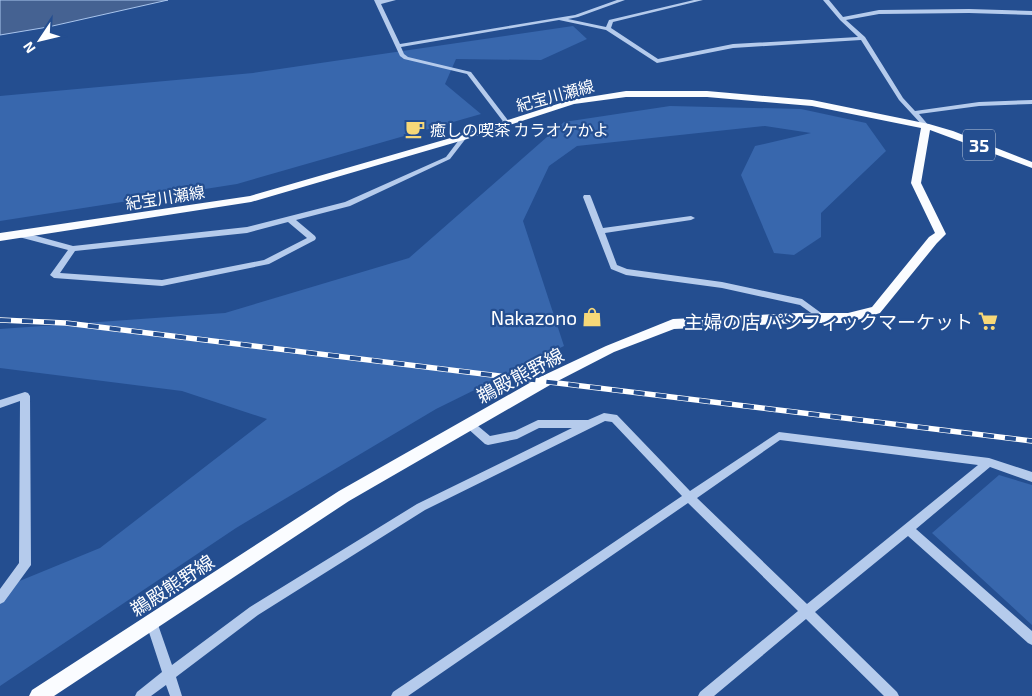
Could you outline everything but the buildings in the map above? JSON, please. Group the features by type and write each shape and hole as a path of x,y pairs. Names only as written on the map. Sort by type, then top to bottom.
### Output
{"main road":[{"name":"紀宝川瀬線","path":"0,237 252,199 464,137 572,102 626,94 707,94 812,103 926,126 950,133 1032,165"},
{"name":"鵜殿熊野線","path":"38,696 151,620 344,496 546,381 610,349 673,324 848,318 876,310 933,240 941,234 916,183 926,126"}],"street":[{"path":"393,0 377,1 398,46 406,58 469,74 507,123"},
{"path":"398,46 576,16 622,0"},
{"path":"608,29 611,21 700,0"},
{"path":"826,0 842,19 863,38 901,99 926,126"},
{"path":"842,19 879,12 969,11 1032,13"},
{"path":"560,19 608,29 657,60 733,46 863,38"},
{"path":"914,113 979,104 1032,102"},
{"path":"22,235 72,249 247,230 347,204 448,158 464,137"},
{"path":"587,197 614,268 626,272 722,285 802,302 824,318"},
{"path":"600,231 691,218"},
{"path":"72,249 54,275 162,283 266,262 312,238 290,219"},
{"path":"0,404 24,396 25,565 0,598"},
{"path":"141,696 254,611 421,507 604,417 614,418 690,498 893,696"},
{"path":"470,424 488,441 517,435 538,424 590,424"},
{"path":"397,696 779,436 989,462 1032,477"},
{"path":"704,696 989,462"},
{"path":"908,529 1032,639"},
{"path":"151,620 176,696"}],"shaded area":[{"path":"0,0 168,0 48,27 0,35"},
{"path":"573,26 587,39 541,60 456,59 445,84 481,114 237,184 0,221 0,96 253,73"},
{"path":"670,106 801,109 866,123 886,151 821,213 821,237 794,255 774,253 741,175 755,146 811,133 765,126 577,146 549,166 523,221 564,346 436,409 236,528 0,686 0,589 100,548 267,419 182,391 0,368 0,329 225,313 409,258 564,122"},
{"path":"999,475 1032,485 1032,625 932,533"}],"railway":[{"path":"0,320 66,323 1032,441"}],"place":[{"name":"癒しの喫茶 カラオケかよ","path":"415,129"},
{"name":"Nakazono","path":"592,317"},
{"name":"主婦の店 パシフィックマーケット","path":"988,321"}]}
